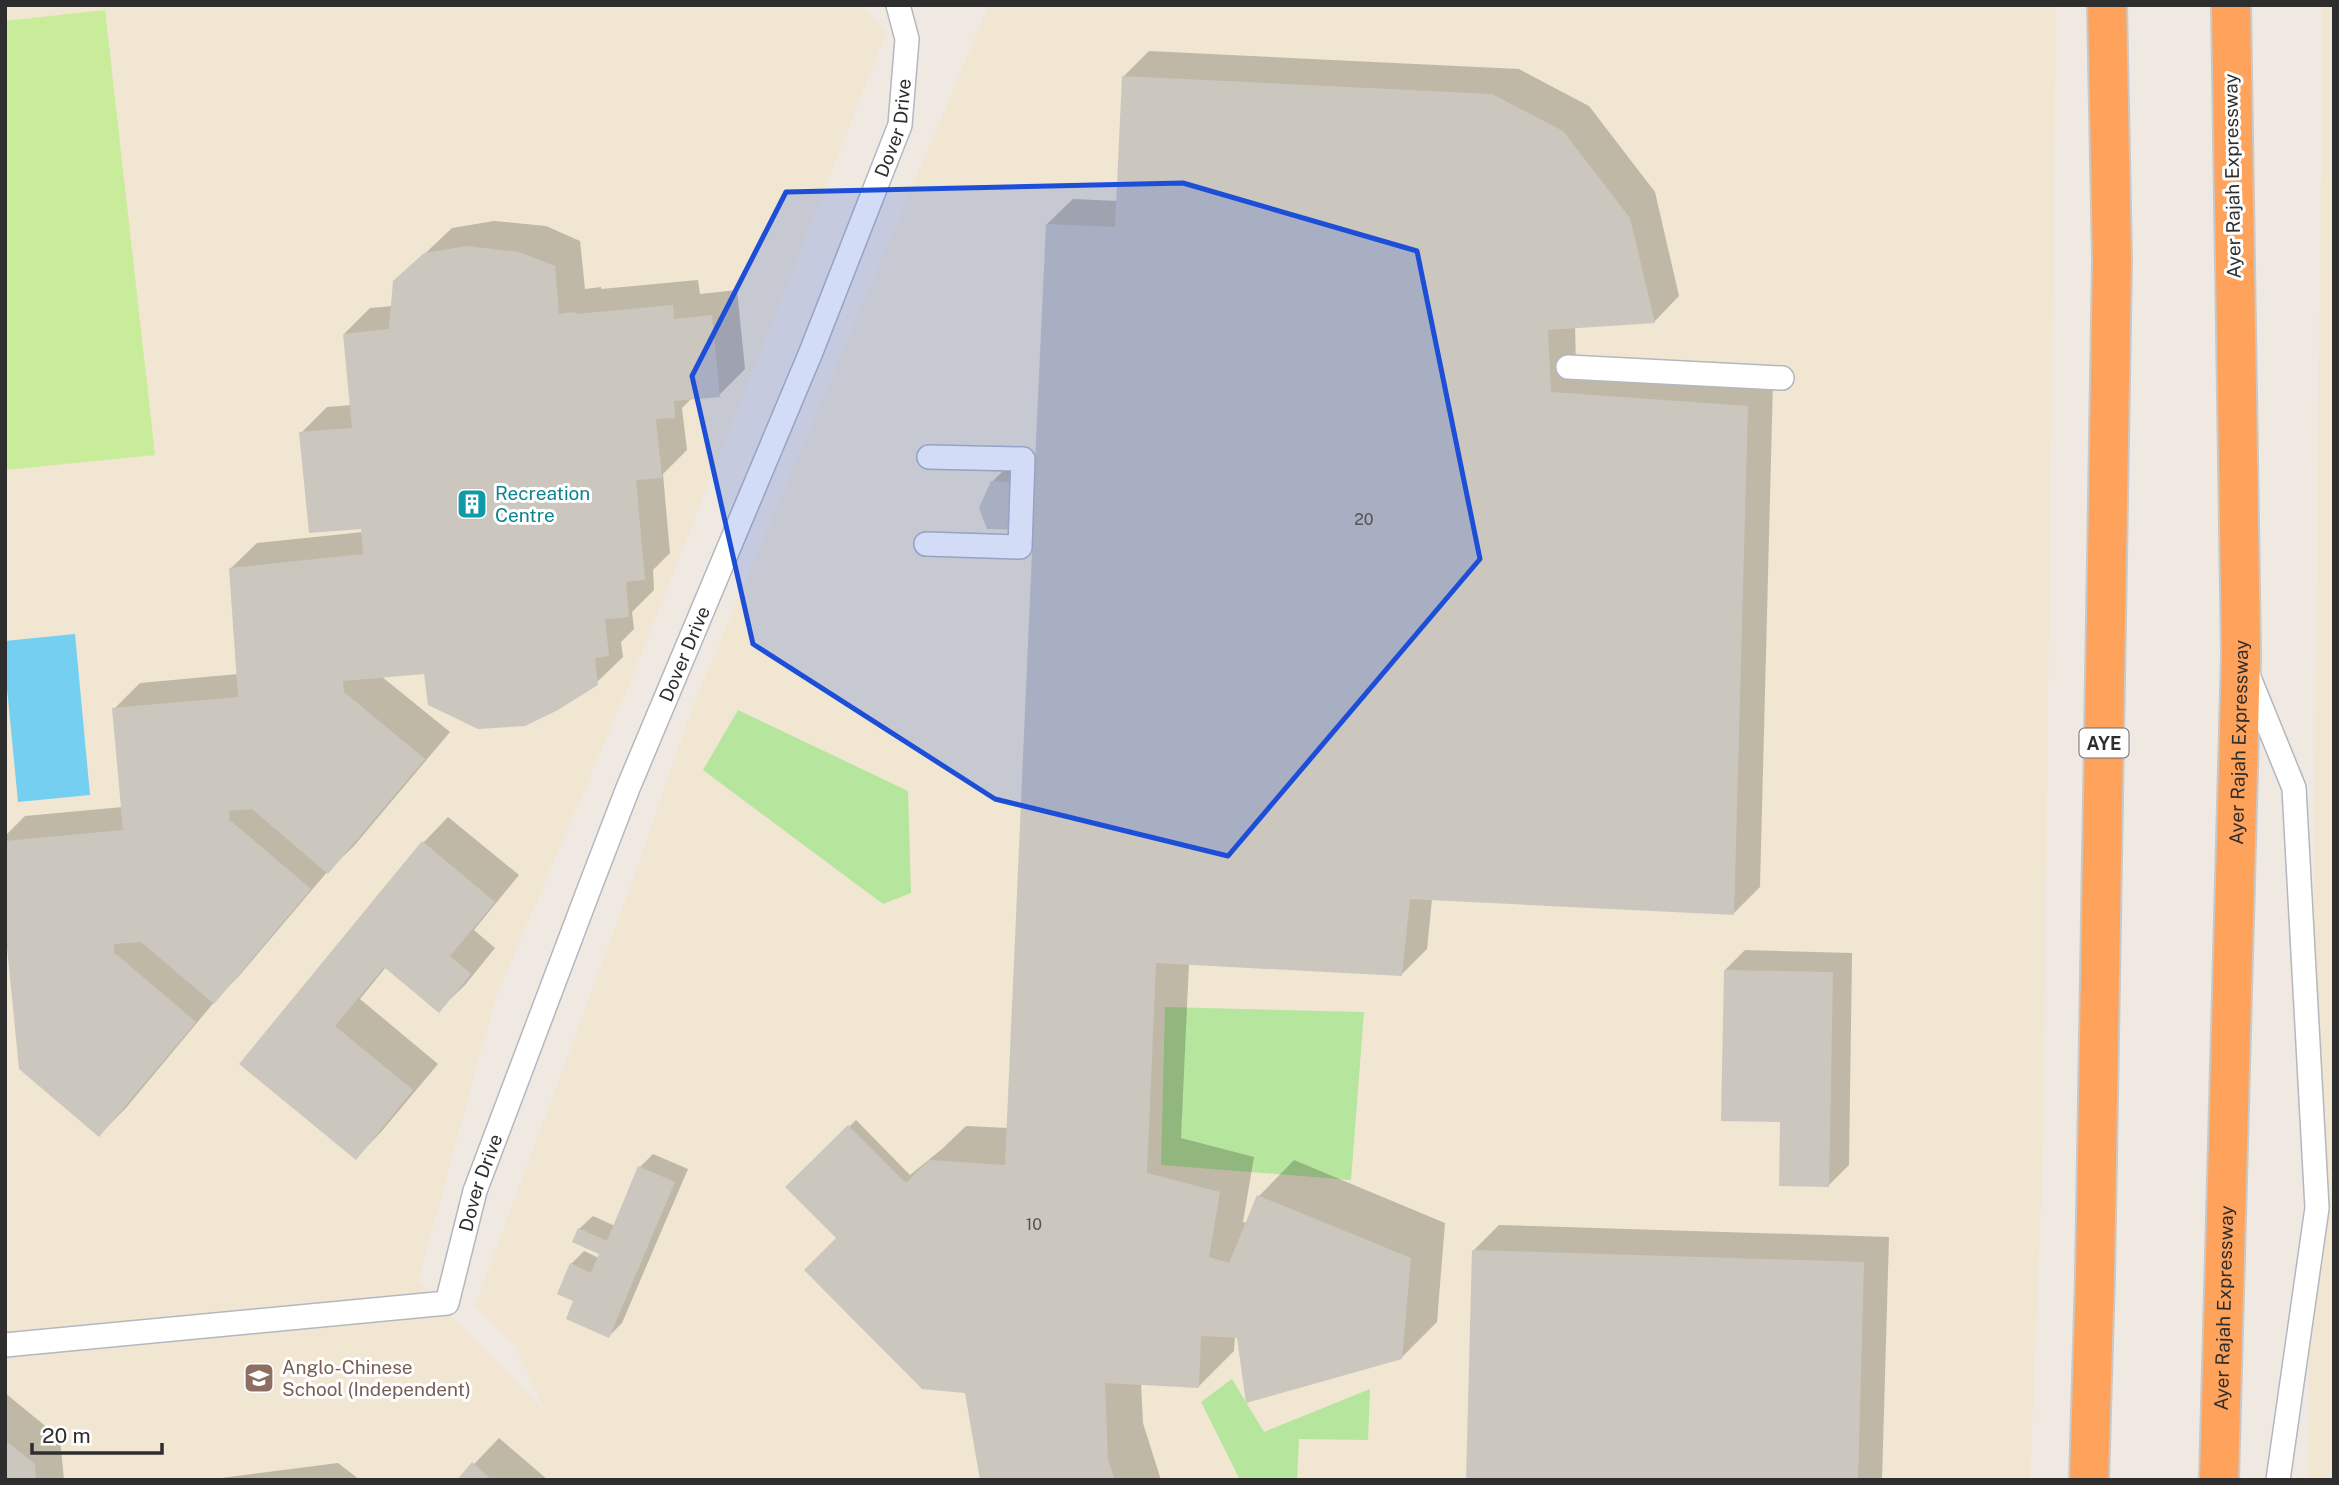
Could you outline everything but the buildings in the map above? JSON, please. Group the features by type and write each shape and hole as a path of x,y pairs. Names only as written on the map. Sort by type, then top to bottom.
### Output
{"highway":[{"name":"AYE","path":"2089,1480 2112,260 2107,5"},
{"name":"Ayer Rajah Expressway","path":"2219,1480 2241,655 2231,5"}],"lane":[{"name":"Dover Drive","path":"5,1345 447,1303 475,1191 583,904 628,788 811,352 900,125 906,39 898,5"},
{"path":"1568,367 1782,378"},
{"path":"926,544 1020,547 1023,459 929,457"},
{"path":"2241,655 2294,788 2317,1208 2278,1480"}],"highlighted area":[{"path":"1183,183 1417,251 1480,559 1228,856 995,799 753,644 692,376 786,192"}],"shaded area":[{"path":"5,5 861,5 886,33 629,685 495,999 418,1282 545,1411 516,1347 475,1306 633,880 693,706 989,5 2056,5 2043,1152 2030,1480 5,1480"},
{"path":"2321,5 2334,5 2334,1480 2308,1480 2322,73"}],"green space":[{"path":"105,10 155,455 5,470 5,21"},
{"path":"738,710 908,791 911,893 883,904 703,770"},
{"path":"1165,1007 1364,1012 1351,1180 1161,1165"},
{"path":"1232,1379 1264,1432 1370,1389 1368,1440 1299,1439 1297,1480 1240,1480 1201,1402"}],"water":[{"path":"75,634 90,795 18,802 5,641"}],"place":[{"name":"Recreation Centre","path":"472,504"},
{"name":"Anglo-Chinese School (Independent)","path":"259,1378"}]}
